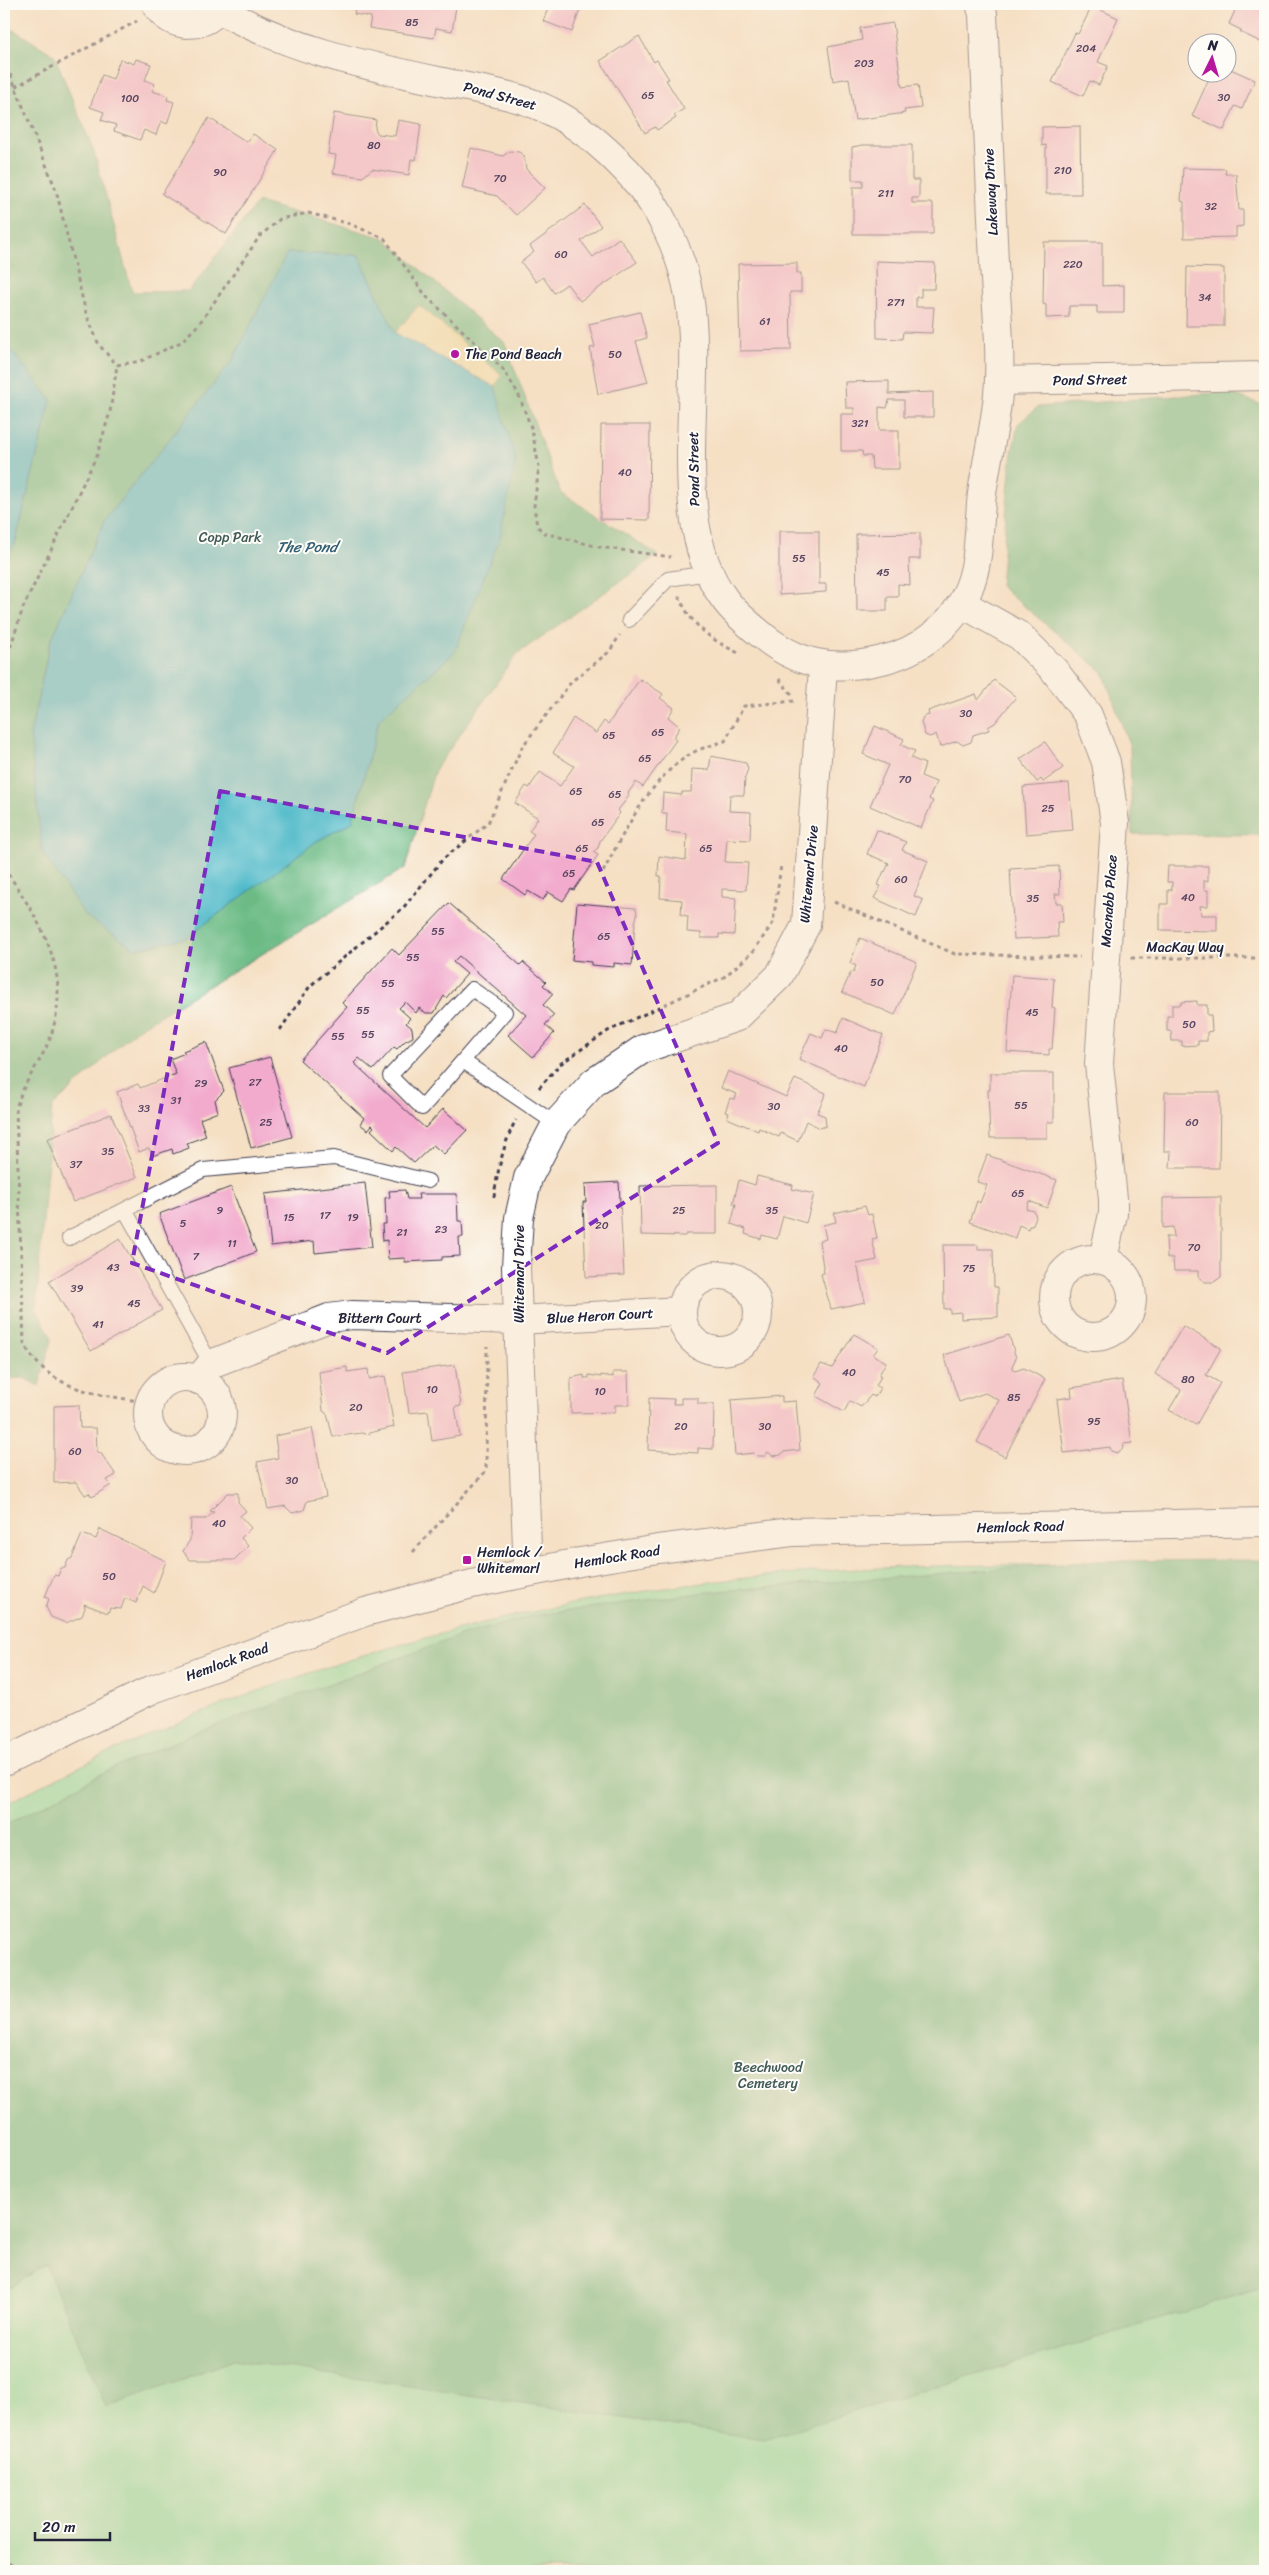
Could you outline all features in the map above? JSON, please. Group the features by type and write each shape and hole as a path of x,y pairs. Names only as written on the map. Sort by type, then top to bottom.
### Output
{"street":[{"name":"Pond Street","path":"157,6 177,22 189,24 211,18 221,7 244,24 293,45 347,61 511,97 547,109 586,132 630,174 665,224 686,277 693,327 693,503 707,566 725,600 766,640 783,650 823,667 881,661 909,652 939,631 962,604 977,564 982,494 999,381 1265,376"},
{"name":"Lakeway Drive","path":"987,7 999,381"},
{"name":"Macnabb Place","path":"962,604 1020,636 1054,670 1088,715 1106,762 1115,823 1099,1064 1113,1214 1103,1260"},
{"name":"Whitemarl Drive","path":"528,1572 516,1267 519,1218 528,1178 556,1124 594,1082 643,1049 737,1017 779,976 806,925 823,667"},
{"name":"Blue Heron Court","path":"518,1320 682,1311"},
{"name":"Bittern Court","path":"150,1404 155,1393 164,1384 205,1372 329,1318 352,1315 518,1320"},
{"path":"150,1404 148,1416 150,1427 157,1438 166,1446 178,1451 202,1448 212,1441 219,1430 222,1419 222,1407 217,1395 209,1386 205,1372"},
{"name":"Hemlock Road","path":"4,1762 153,1689 311,1631 365,1612 528,1572 658,1550 792,1532 1265,1522"}],"lane":[{"path":"629,620 668,579 707,566"},
{"path":"472,989 505,1012 463,1061 422,1108 390,1076 472,989"},
{"path":"463,1061 556,1124"},
{"path":"69,1238 203,1170 334,1158 428,1181"},
{"path":"125,1210 205,1372"}],"path":[{"path":"15,87 157,6"},
{"path":"4,69 11,76 56,190 86,313 99,346 117,365"},
{"path":"117,365 141,361 181,342 198,324 260,236 280,220 308,213 347,223 384,238 426,296 502,368 518,393 532,430 539,467 534,506 537,526 544,533 599,547 707,566"},
{"path":"4,678 6,664 23,608 97,455 110,412 117,365"},
{"path":"280,1030 310,986 403,908 443,859 488,824 522,747 572,680 609,652 629,620"},
{"path":"603,872 628,825 664,776 690,754 725,741 744,706 822,698"},
{"path":"4,867 51,949 60,992 49,1040 32,1074 20,1092 16,1109 24,1344 33,1360 49,1376 82,1390 150,1404"},
{"name":"MacKay Way","path":"809,891 955,954 1105,958 1265,958"},
{"path":"4,2556 17,2571"}],"highlighted area":[{"path":"220,791 597,862 718,1143 387,1353 132,1263"}],"green space":[{"path":"4,24 54,55 93,149 132,292 189,291 258,202 384,238 505,343 560,492 658,555 517,654 435,770 405,868 136,1030 52,1107 36,1309 52,1338 39,1386 24,1378 4,1379 4,561 15,544 51,400 4,342","holes":["288,253 359,255 395,333 495,387 454,653 379,719 352,822 317,841 30,735 50,643 104,521 232,361"]},
{"path":"1227,392 1260,404 1265,409 1265,835 1132,834 1130,747 1103,672 1000,586 1011,458 1018,424 1038,407"},
{"name":"Beechwood Cemetery","path":"1265,1560 1265,2287 764,2439 234,2360 106,2407 46,2265 4,2291 4,1826 105,1772 192,1734 465,1634 537,1615 707,1592 1097,1561"},
{"name":"Beechwood Cemetery","path":"1238,1565 1265,1584 1265,2571 4,2571 4,1805 91,1761 181,1721 272,1686 364,1655 458,1629 553,1608 649,1590 807,1572 930,1566"}],"sand":[{"name":"The Pond Beach","path":"419,305 502,375 495,387 395,333"}],"water":[{"name":"The Pond","path":"287,253 359,255 395,333 495,387 516,460 500,537 454,653 379,719 352,822 317,841 186,938 135,949 86,916 42,853 30,735 50,643 104,521 232,361"},
{"path":"4,342 51,400 15,544 4,561"}],"building":[{"path":"356,4 440,4 456,7 452,31 436,28 434,38 369,28 371,17 354,14"},
{"path":"550,4 582,4 572,32 543,21"},
{"path":"1238,4 1265,4 1265,44 1240,32 1241,30 1229,24"},
{"path":"1092,6 1118,18 1098,62 1108,66 1099,85 1090,81 1083,96 1052,82 1075,33 1078,34"},
{"path":"893,23 902,87 918,85 921,108 904,110 905,113 855,120 849,78 833,81 828,47 862,40 860,28"},
{"path":"639,36 654,62 657,60 669,79 666,80 684,109 674,115 676,118 657,130 655,127 645,133 600,61"},
{"path":"120,59 134,64 136,59 151,64 145,80 155,84 152,91 168,96 167,100 174,102 167,124 161,121 156,135 144,130 140,140 114,131 116,125 101,120 104,112 90,107 102,75 113,79"},
{"path":"1236,71 1255,80 1242,109 1235,106 1224,130 1192,116 1207,82 1236,82"},
{"path":"334,113 376,120 375,129 378,134 395,136 398,120 421,124 416,160 411,159 409,175 372,169 363,177 333,173 336,155 328,154"},
{"path":"209,118 247,142 253,134 278,150 226,234 162,194"},
{"path":"1080,126 1081,194 1046,194 1046,145 1042,146 1042,127"},
{"path":"863,145 912,145 912,180 919,180 919,198 912,198 912,203 933,203 933,234 853,234 853,187 863,187 863,180 852,180 852,147"},
{"path":"471,148 503,156 510,151 519,152 524,156 526,169 545,188 516,215 497,196 462,188"},
{"path":"1183,168 1226,169 1225,174 1236,174 1239,210 1243,210 1243,226 1236,227 1236,237 1184,238 1184,202 1181,201"},
{"path":"585,205 601,226 581,241 593,257 619,238 637,262 580,301 567,284 554,293 543,277 536,282 521,262 534,252 530,246"},
{"path":"1044,242 1102,242 1102,286 1124,285 1124,313 1097,313 1097,306 1069,306 1069,317 1046,318 1046,305 1043,304"},
{"path":"876,261 935,263 934,289 921,289 921,297 916,297 916,307 934,307 932,333 903,332 902,339 877,338"},
{"path":"797,263 797,273 801,273 801,292 790,292 791,350 740,351 738,264"},
{"path":"1187,267 1224,268 1224,326 1186,326"},
{"path":"640,312 647,338 636,341 648,382 598,394 590,348 595,347 589,324"},
{"path":"889,381 889,394 933,392 933,417 904,417 904,400 889,400 887,408 879,407 879,430 899,430 899,469 872,469 871,456 863,456 862,451 841,451 841,414 854,414 854,408 846,408 845,382"},
{"path":"601,425 650,425 649,520 600,519"},
{"path":"779,531 819,531 819,584 826,584 826,592 779,595"},
{"path":"920,533 920,559 909,559 910,585 898,584 898,597 887,597 887,611 857,611 856,534"},
{"path":"640,679 663,694 660,698 674,708 668,717 680,727 673,738 676,740 643,787 636,782 628,793 629,796 618,810 620,813 600,841 598,848 593,852 598,855 574,890 571,889 563,901 548,892 543,900 528,891 525,895 503,879 534,834 529,831 538,818 515,803 526,786 529,788 540,772 560,786 574,766 553,753 573,718 596,733 604,721 608,724"},
{"path":"994,680 1016,697 995,723 988,727 989,730 973,735 971,742 963,745 957,741 940,747 936,734 930,737 925,735 921,722 923,717 929,715 928,711 976,694 978,700"},
{"path":"875,726 904,739 901,745 915,751 911,758 925,764 921,776 936,782 929,799 933,801 921,828 870,806 888,765 863,754"},
{"path":"1045,742 1063,768 1043,782 1041,779 1037,782 1020,759"},
{"path":"711,756 746,763 748,769 745,777 744,795 730,795 729,811 751,812 750,840 727,839 725,862 748,863 746,890 722,889 722,897 736,898 734,935 719,934 719,938 701,938 701,933 687,932 688,916 681,915 682,900 660,898 661,876 658,876 659,856 686,860 687,834 666,832 667,813 662,813 663,793 682,795 682,792 691,792 692,769 709,770"},
{"path":"1069,783 1073,830 1026,834 1023,787"},
{"path":"877,830 906,842 902,850 928,861 914,896 923,900 916,917 874,898 881,886 878,885 889,863 867,854"},
{"path":"1059,866 1060,894 1055,894 1056,903 1062,903 1063,922 1057,922 1058,937 1014,939 1010,869"},
{"path":"1168,866 1208,866 1208,881 1204,881 1204,890 1208,890 1208,906 1200,906 1201,915 1217,915 1217,931 1160,930 1160,904 1168,904 1168,890 1172,890 1172,882 1167,882"},
{"path":"449,903 520,965 523,962 546,982 543,985 553,994 543,1005 554,1015 545,1025 554,1033 533,1057 508,1035 526,1015 459,956 453,962 467,974 446,998 444,996 434,1013 426,1013 419,1008 416,1013 405,1002 399,1008 410,1018 406,1023 412,1028 413,1037 405,1041 397,1049 394,1047 373,1070 359,1058 354,1063 425,1128 443,1109 467,1130 444,1154 433,1145 414,1163 396,1147 393,1151 371,1130 374,1127 372,1125 368,1130 360,1124 364,1118 300,1060 347,1007 342,1003 392,948 399,955"},
{"path":"577,903 636,908 632,965 614,963 614,967 591,965 591,962 572,960"},
{"path":"860,938 917,962 895,1015 842,992 851,972 853,973 856,966 850,963"},
{"path":"1012,975 1054,978 1052,1007 1055,1008 1052,1049 1049,1049 1049,1055 1007,1052"},
{"path":"1197,1001 1197,1005 1207,1005 1207,1015 1211,1015 1212,1031 1207,1032 1207,1041 1198,1041 1198,1045 1182,1046 1182,1041 1172,1041 1171,1031 1167,1031 1167,1016 1172,1016 1172,1005 1181,1005 1181,1002"},
{"path":"843,1018 883,1035 864,1087 799,1059 811,1033 822,1038 826,1029 837,1033"},
{"path":"206,1042 224,1091 215,1100 218,1112 200,1119 206,1136 187,1143 189,1148 173,1154 172,1149 152,1156 149,1148 139,1152 117,1092 138,1084 140,1088 176,1074 170,1059 185,1053 183,1051"},
{"path":"270,1057 292,1137 251,1148 229,1068"},
{"path":"728,1071 786,1097 795,1079 826,1093 817,1113 825,1116 826,1126 820,1128 806,1121 798,1141 781,1133 779,1137 759,1128 758,1131 727,1118 729,1113 725,1112 730,1098 735,1099 737,1094 721,1088"},
{"path":"990,1073 1054,1073 1054,1122 1047,1122 1047,1138 990,1138 988,1090 990,1090"},
{"path":"1165,1092 1220,1092 1219,1168 1170,1168 1171,1151 1164,1151"},
{"path":"111,1114 137,1177 73,1202 47,1139"},
{"path":"987,1155 1057,1180 1047,1208 1029,1201 1026,1209 1034,1211 1036,1217 1032,1226 1029,1226 1028,1229 1019,1225 1015,1238 970,1222 977,1201 980,1203 987,1185 977,1182"},
{"path":"757,1176 793,1185 792,1189 814,1194 806,1223 783,1216 777,1239 762,1235 761,1239 745,1234 746,1229 731,1224 736,1204 733,1204 739,1180 755,1185"},
{"path":"619,1182 624,1275 586,1277 583,1202 586,1202 585,1184"},
{"path":"365,1183 372,1247 315,1253 314,1241 271,1246 265,1194"},
{"path":"717,1185 717,1234 686,1234 685,1236 641,1235 640,1186"},
{"path":"231,1187 256,1252 184,1280 159,1214"},
{"path":"405,1190 407,1199 419,1199 418,1194 457,1194 458,1221 462,1221 463,1237 459,1237 460,1256 442,1257 442,1260 405,1262 405,1258 388,1259 387,1240 383,1241 382,1224 386,1224 385,1198 390,1197 389,1191"},
{"path":"1221,1197 1221,1277 1214,1282 1205,1282 1198,1277 1198,1271 1174,1271 1173,1258 1167,1258 1166,1237 1174,1237 1173,1227 1163,1228 1163,1198"},
{"path":"865,1206 868,1215 872,1214 877,1238 872,1239 877,1260 857,1264 865,1302 831,1309 821,1274 824,1273 819,1241 826,1239 823,1225 836,1222 834,1213"},
{"path":"120,1239 162,1310 91,1351 49,1281"},
{"path":"943,1245 978,1245 978,1249 993,1249 994,1287 998,1287 998,1317 961,1319 961,1312 950,1313 950,1309 944,1309"},
{"path":"1183,1326 1221,1348 1206,1375 1220,1383 1196,1425 1169,1410 1181,1390 1155,1374"},
{"path":"854,1334 878,1348 873,1355 886,1362 879,1375 881,1376 876,1386 880,1388 875,1397 871,1395 861,1407 850,1401 844,1412 816,1396 823,1383 814,1376 821,1364 832,1368"},
{"path":"1009,1335 1016,1358 1012,1366 1015,1371 1024,1368 1045,1379 1005,1457 977,1442 999,1400 985,1393 959,1402 944,1355"},
{"path":"455,1365 461,1406 455,1407 460,1436 432,1441 428,1411 409,1413 403,1372"},
{"path":"347,1367 347,1372 368,1369 369,1379 385,1376 394,1427 365,1434 333,1437 327,1414 323,1411 319,1372"},
{"path":"613,1372 628,1372 629,1405 615,1405 615,1412 571,1413 571,1378 584,1375 584,1378 589,1378 589,1375 613,1377"},
{"path":"1122,1380 1132,1443 1123,1444 1124,1448 1117,1453 1111,1451 1110,1447 1064,1453 1057,1399 1072,1397 1071,1388"},
{"path":"782,1396 782,1402 796,1401 800,1450 783,1452 781,1455 773,1456 768,1452 765,1456 757,1456 754,1453 735,1455 731,1400"},
{"path":"649,1398 674,1399 673,1404 681,1404 681,1398 698,1398 698,1404 714,1404 713,1449 698,1448 698,1453 648,1450"},
{"path":"79,1405 80,1428 96,1428 97,1450 116,1475 107,1480 111,1485 92,1497 89,1493 85,1495 76,1482 54,1483 54,1406"},
{"path":"312,1428 326,1497 307,1501 304,1510 292,1513 285,1506 268,1509 257,1462 278,1458 275,1436"},
{"path":"228,1493 238,1493 238,1502 246,1511 240,1516 251,1528 241,1538 248,1546 234,1560 190,1560 183,1551 190,1540 191,1519 206,1519 214,1512 210,1511"},
{"path":"100,1529 166,1561 154,1593 143,1586 136,1603 125,1598 121,1609 110,1608 108,1613 84,1604 85,1608 82,1616 66,1623 51,1617 46,1607 49,1599 45,1597 54,1575 58,1576 61,1568 65,1568 68,1560 72,1558 82,1534 96,1539"}],"place":[{"name":"The Pond Beach","path":"455,354"},
{"name":"Hemlock / Whitemarl","path":"467,1560"}],"park label":[{"name":"Copp Park","path":"230,537"}]}
